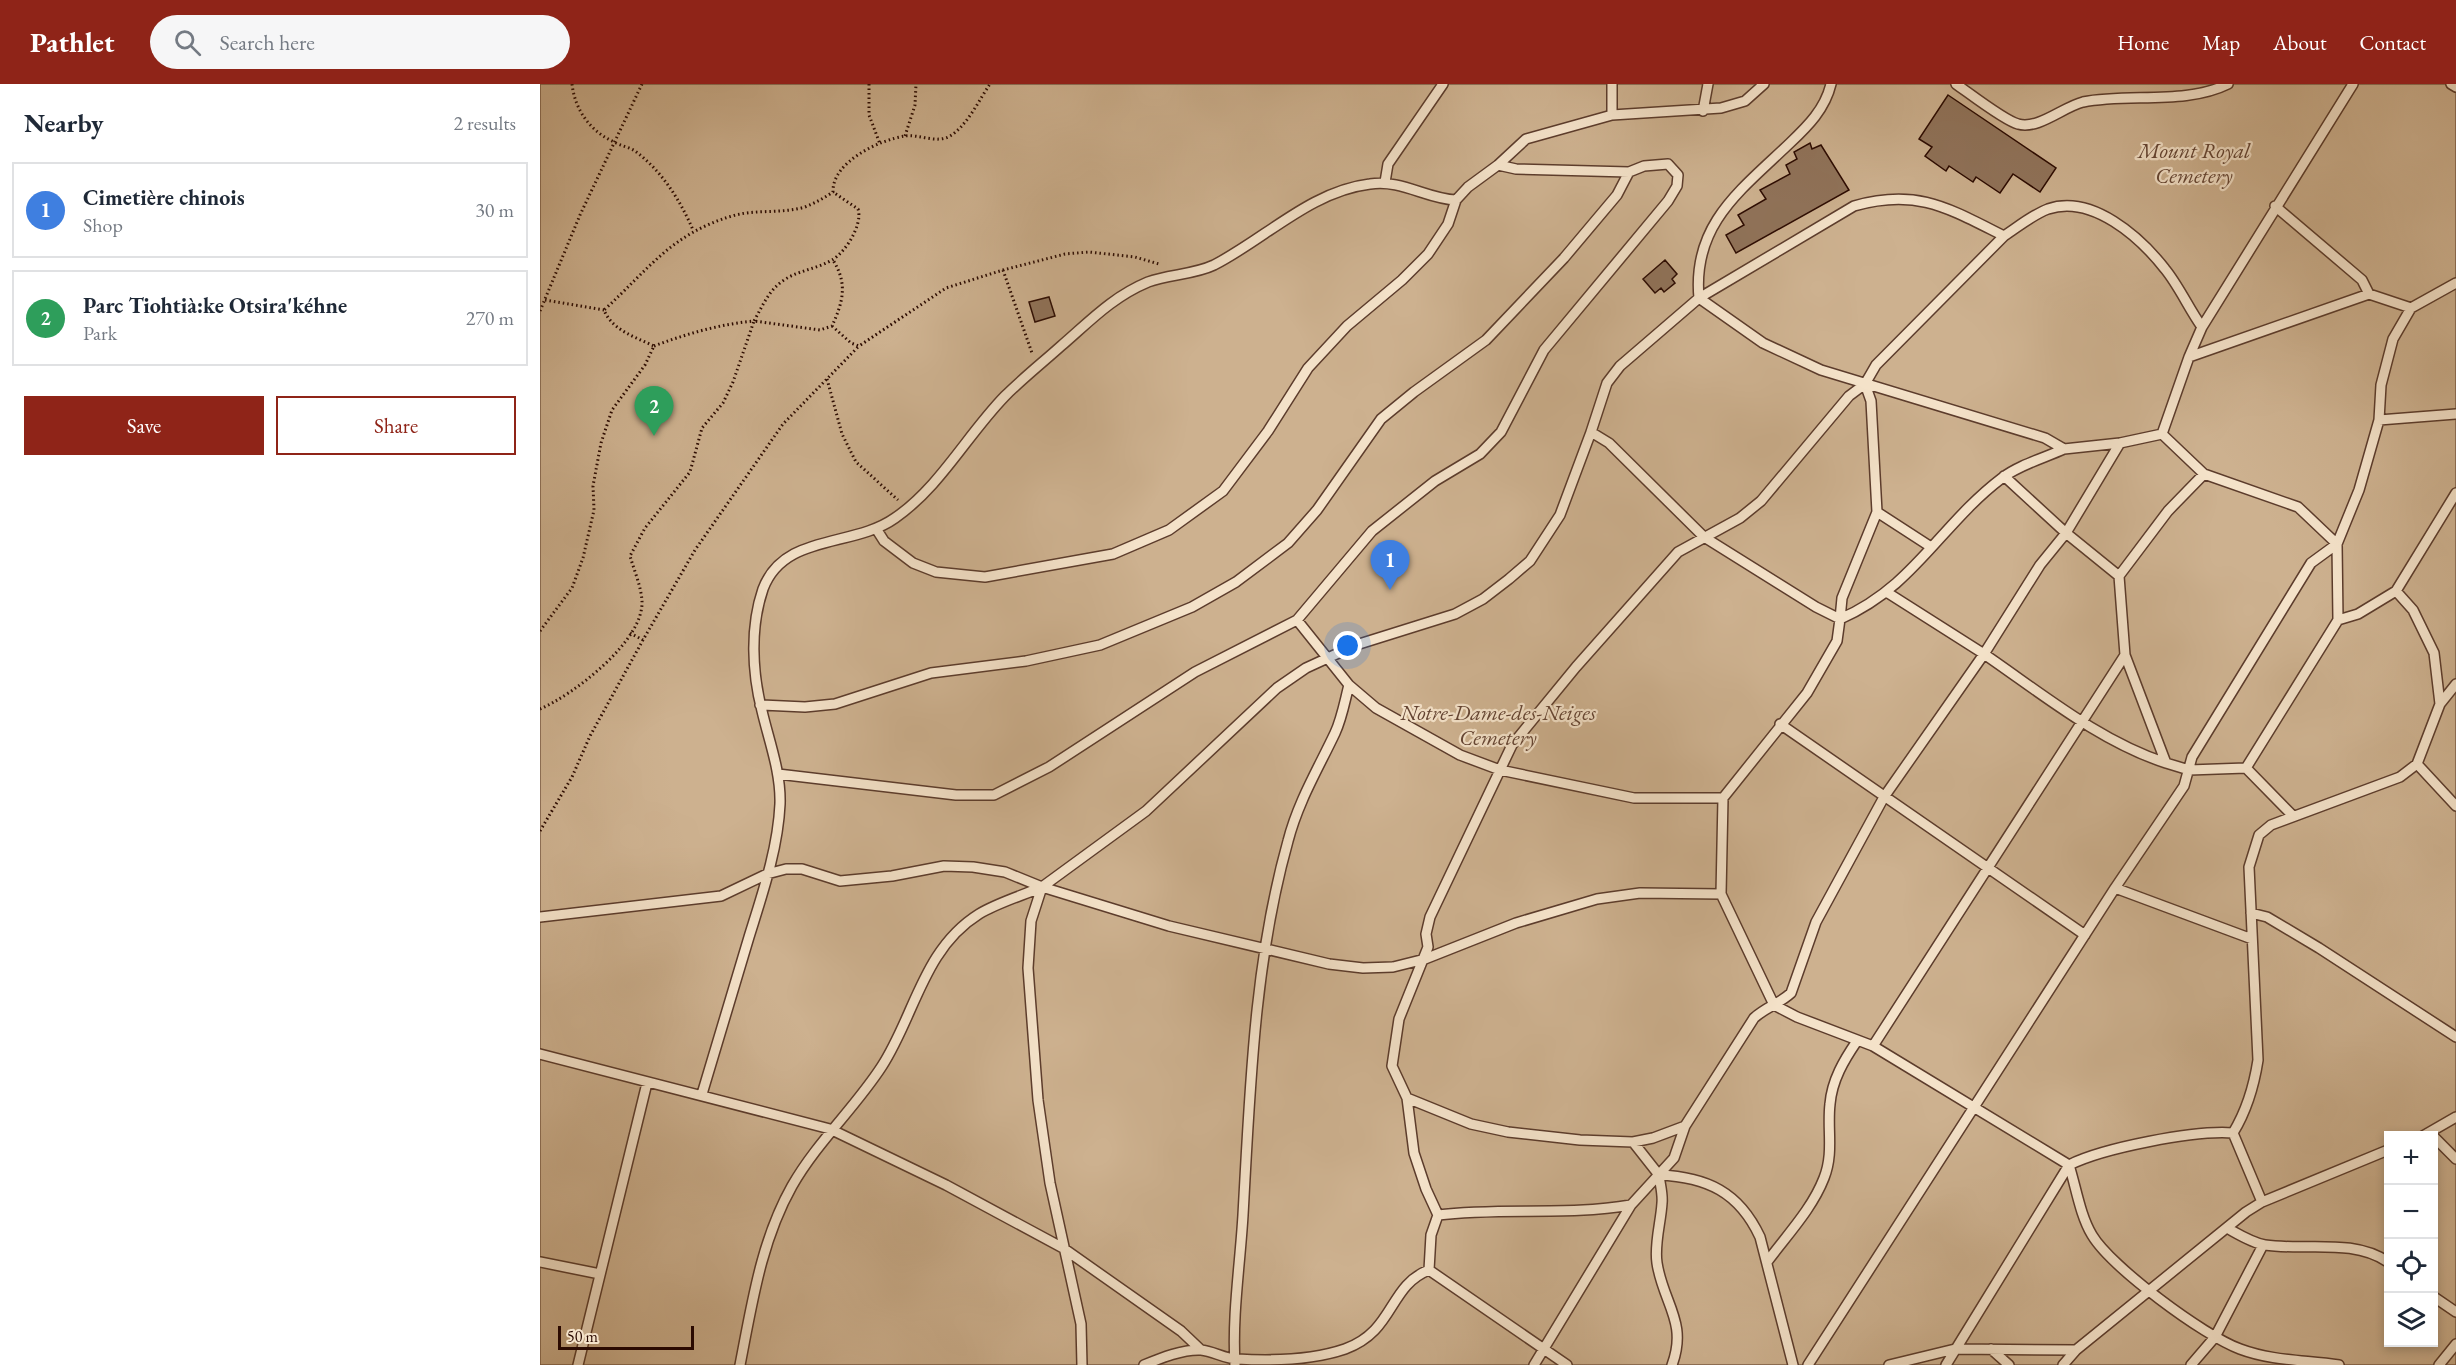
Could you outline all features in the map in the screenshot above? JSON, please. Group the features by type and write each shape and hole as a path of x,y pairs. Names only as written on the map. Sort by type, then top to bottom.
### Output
{"lane":[{"path":"1385,182 1388,164 1443,84"},
{"path":"1612,84 1612,115"},
{"path":"1703,111 1704,95 1708,84"},
{"path":"877,530 884,541 913,563 936,572 986,577 1113,554 1169,530 1223,491 1242,469 1308,368 1347,326 1402,280 1428,254 1448,224 1456,200 1468,187 1498,165 1526,139 1612,115 1703,111 1745,100 1764,84"},
{"path":"1699,298 1698,262 1706,239 1722,211 1812,122 1828,96 1831,84"},
{"path":"1956,84 2017,124 2031,124 2080,103 2138,96 2195,94 2228,84"},
{"path":"2162,434 2202,327 2275,206 2353,84"},
{"path":"2451,84 2456,87"},
{"path":"778,774 956,795 994,795 1049,767 1195,672 1297,620 1372,531 1435,481 1480,454 1501,432 1544,350 1648,226 1677,186 1678,175 1668,164 1644,166 1629,172 1516,169 1498,165"},
{"path":"760,705 805,707 835,704 931,674 1026,661 1100,645 1192,607 1229,586 1259,567 1288,543 1317,510 1381,419 1486,340 1564,258 1617,195 1629,172"},
{"path":"702,1094 767,874 778,827 780,802 778,774 760,705 754,651 754,624 768,578 788,556 803,549 877,530 907,508 940,475 1005,396 1112,301 1152,280 1214,265 1323,199 1348,189 1385,182 1456,200"},
{"path":"740,1365 760,1263 791,1187 830,1129 865,1092 889,1055 920,984 943,946 978,914 1042,887 1146,811 1277,688 1328,658 1356,645 1455,614 1483,598 1523,567 1548,537 1560,514 1607,383 1620,366 1699,298 1854,206 1876,200 1899,197 1931,202 2004,236"},
{"path":"1429,1270 1431,1235 1438,1215 1414,1153 1407,1098 1392,1066 1392,1053 1399,1019 1416,974 1425,959 1428,947 1426,934 1430,917 1512,745 1584,658 1678,552 1740,518 1761,501 1849,396 1864,384 1876,365 2004,236 2048,209 2068,206 2088,210 2135,236 2166,270 2202,327"},
{"path":"2275,206 2362,280 2369,294"},
{"path":"2246,768 2338,620 2337,544 2360,490 2379,420 2381,385 2393,339 2411,308 2456,283"},
{"path":"2189,357 2369,294 2411,308"},
{"path":"1699,298 1763,343 1821,370 2044,438 2064,449"},
{"path":"1864,384 1871,401 1877,512 1842,598 1836,641 1825,665 1807,693 1723,798 1721,894 1774,1005 1873,1046 2069,1165 2091,1233 2119,1266 2215,1337 2240,1349 2272,1358 2339,1365"},
{"path":"2379,420 2456,414"},
{"path":"1591,432 1608,443 1704,537 1816,607 1840,619"},
{"path":"1840,619 1887,593 1917,566 1974,502 2004,476 2064,449 2120,443 2162,434"},
{"path":"2162,434 2204,474 2298,507 2337,544"},
{"path":"1534,1365 1631,1205 1674,1158 1685,1126 1754,1018 1765,1008 1774,1005 1791,993 1816,922 1884,797 1984,654 2040,565 2066,533 2120,443"},
{"path":"2166,763 2125,655 2119,576 2168,511 2204,474"},
{"path":"2004,476 2066,533 2119,576"},
{"path":"2338,620 2358,614 2396,591 2456,493"},
{"path":"1877,512 1931,548"},
{"path":"1808,1365 2115,888 2184,786 2192,757 2311,563 2337,544"},
{"path":"2396,591 2413,610 2434,653 2440,704"},
{"path":"1887,593 1984,654 2081,721 2148,757 2189,770 2246,768 2293,816"},
{"path":"1297,620 1349,685 1376,708 1460,755 1500,770 1634,798 1723,798"},
{"path":"1873,1046 2125,655"},
{"path":"2233,1132 2243,1116 2254,1083 2258,1060 2249,867 2259,836 2271,825 2400,777 2417,764 2440,704 2456,684"},
{"path":"1237,1363 1233,1327 1241,1254 1250,1090 1264,947 1294,820 1311,779 1336,731 1349,685"},
{"path":"1780,724 2085,935"},
{"path":"2417,764 2456,806"},
{"path":"540,917 721,896 767,874 786,869 802,869 840,881 892,876 944,866 973,867 1005,872 1042,887 1169,926 1329,964 1363,968 1394,967 1425,959 1516,923 1597,899 1640,894 1721,894"},
{"path":"1042,887 1031,921 1028,968 1038,1100 1050,1183 1081,1324 1082,1365"},
{"path":"2115,888 2252,939"},
{"path":"2251,913 2267,917 2319,948 2456,1037"},
{"path":"1767,1262 1812,1201 1825,1177 1831,1147 1830,1104 1834,1082 1857,1041"},
{"path":"540,1054 647,1083 702,1094 830,1129 946,1185 1063,1248 1181,1331 1201,1350 1237,1363 1319,1356 1366,1340 1384,1323 1406,1284 1416,1275 1429,1270 1443,1277 1567,1365"},
{"path":"578,1365 647,1083"},
{"path":"1407,1098 1471,1124 1547,1138 1633,1142 1685,1126"},
{"path":"2435,1131 2456,1117"},
{"path":"1946,1365 2069,1165 2089,1155 2131,1146 2217,1132 2233,1132"},
{"path":"2233,1132 2262,1202"},
{"path":"1633,1142 1659,1175 1662,1200 1656,1260 1661,1282 1679,1328 1678,1347 1672,1365"},
{"path":"2438,1143 2456,1159"},
{"path":"2063,1365 2076,1350 2262,1202 2384,1152"},
{"path":"1659,1175 1692,1180 1737,1199 1752,1218 1767,1262 1793,1365"},
{"path":"1438,1215 1475,1210 1570,1210 1631,1205"},
{"path":"2227,1228 2263,1245 2342,1247 2364,1251 2384,1260"},
{"path":"2191,1365 2215,1337 2263,1245"},
{"path":"540,1262 600,1274"},
{"path":"2438,1300 2456,1312"},
{"path":"2439,1365 2456,1344"},
{"path":"1889,1365 1955,1349 2076,1350"},
{"path":"1991,1349 2010,1365"},
{"path":"1144,1365 1172,1355 1201,1350"}],"path":[{"path":"572,84 584,120 598,134 634,150 664,178 683,207 693,230"},
{"path":"540,311 642,84"},
{"path":"869,84 869,115 880,144"},
{"path":"904,136 915,105 916,84"},
{"path":"833,192 837,175 853,159 880,144 904,136 940,139 950,136 960,126 990,84"},
{"path":"604,310 667,248 693,230 733,216 803,207 833,192"},
{"path":"540,709 570,694 617,651 630,633 640,613 642,602 630,556 645,528 690,472 702,428 723,403 733,382 754,321 770,291 783,280 833,260 855,230 861,217 858,209 833,192"},
{"path":"540,831 572,777 590,736 642,640 695,550 783,424 860,346 946,288 1065,254 1089,252 1135,257 1162,265 1171,277"},
{"path":"540,631 572,588 584,558 594,510 593,486 601,443 612,410 645,365 654,346 690,333 711,330 731,323 754,321 820,330 832,326 840,308 844,288 840,272 833,260"},
{"path":"1003,270 1037,367"},
{"path":"544,300 604,310"},
{"path":"604,310 608,320 623,331 654,346"},
{"path":"832,326 851,343 860,346"},
{"path":"827,380 842,434 856,462 907,508"},
{"path":"630,633 642,640"}],"green space":[{"name":"Notre-Dame-des-Neiges Cemetery","path":"540,84 2456,84 2456,1365 540,1365"}],"building":[{"path":"1948,95 2056,168 2040,192 2013,174 2000,193 1976,177 1973,182 1949,166 1946,171 1925,156 1932,147 1919,139"},
{"path":"1810,143 1812,149 1821,145 1849,190 1736,253 1726,235 1744,225 1738,215 1766,199 1760,190 1790,174 1786,165 1797,159 1794,152"},
{"path":"1665,260 1677,274 1672,279 1675,283 1664,292 1661,288 1655,293 1643,279"},
{"path":"1049,297 1055,316 1035,322 1029,302"}],"place":[{"name":"Parc Tiohtià:ke Otsira'kéhne","path":"654,436"},
{"name":"Cimetière chinois","path":"1390,590"}],"park label":[{"name":"Mount Royal Cemetery","path":"2194,162"}]}
